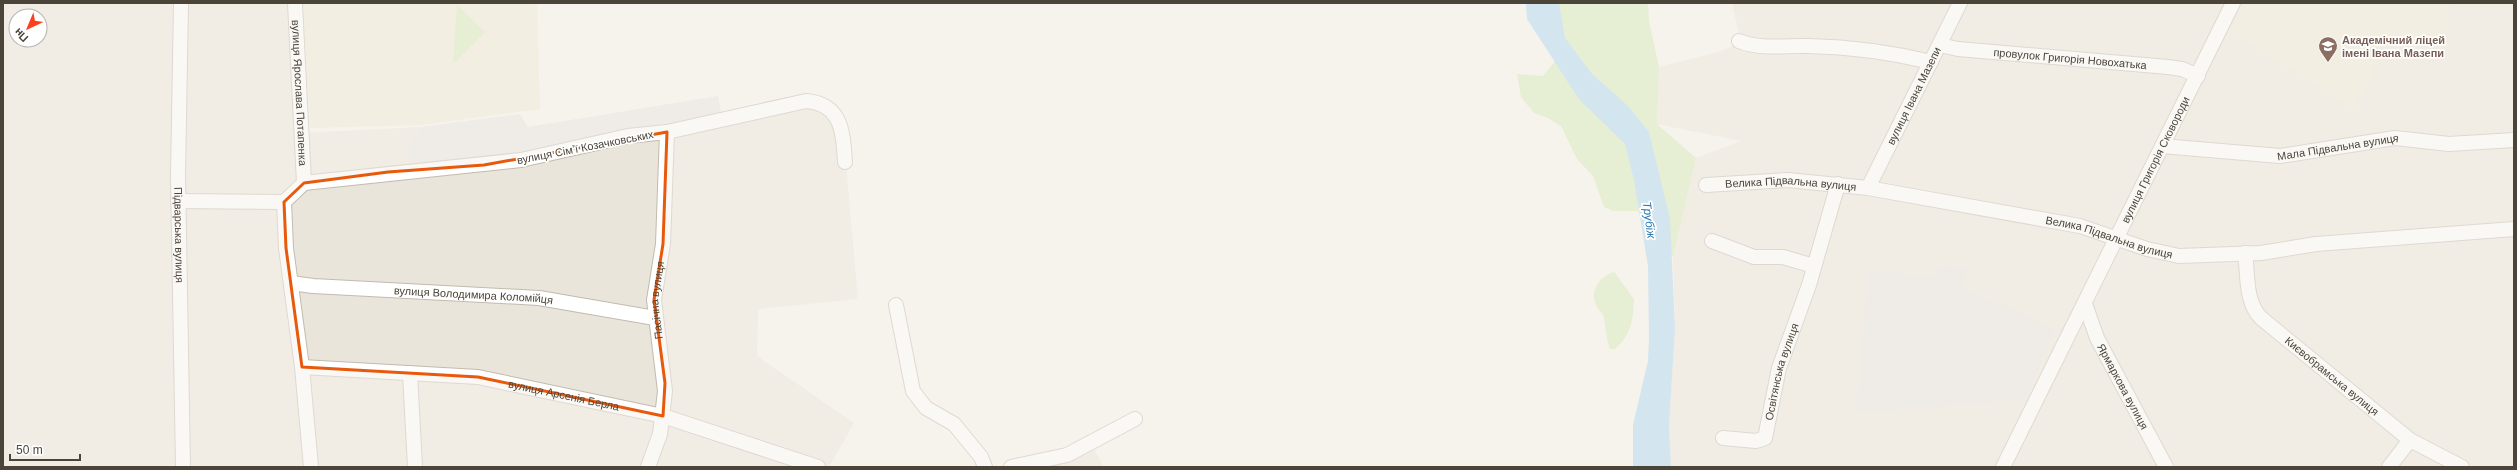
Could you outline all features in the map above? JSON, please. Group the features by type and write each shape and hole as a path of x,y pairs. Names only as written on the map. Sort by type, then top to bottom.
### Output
{"street":[{"name":"Підварська вулиця","path":"181,3 178,200 183,467"},
{"name":"вулиця Ярослава Потапенка","path":"295,3 304,183"},
{"name":"вулиця Івана Мазепи","path":"1868,188 1960,3"},
{"name":"вулиця Григорія Сковороди","path":"2003,467 2118,238 2233,3"},
{"path":"1739,41 1753,45 1830,48 1907,57 1931,62"},
{"name":"провулок Григорія Новохатька","path":"1940,44 1958,49 2168,67 2198,76"},
{"name":"вулиця Сімʼї Козачковських","path":"304,183 388,172 484,165 538,156 628,136 667,132 799,102 812,102 828,107 836,117 842,134 845,162"},
{"name":"Пасічна вулиця","path":"648,467 659,440 663,416 665,383 655,318 655,289 663,244 667,132"},
{"name":"Мала Підвальна вулиця","path":"2162,146 2280,156 2395,138 2449,144 2514,140"},
{"name":"Велика Підвальна вулиця","path":"1706,185 1768,180 1838,184 1868,188 2080,226 2179,256 2245,253 2316,244 2514,229"},
{"path":"178,200 284,202 304,183"},
{"name":"Освітянська вулиця","path":"1723,438 1756,441 1765,438 1779,368 1814,266 1838,184"},
{"path":"284,202 284,224 302,368 311,467"},
{"path":"1712,241 1754,257 1783,257 1814,266"},
{"name":"Києвобрамська вулиця","path":"2245,253 2250,299 2257,314 2410,440 2462,467"},
{"name":"вулиця Володимира Коломійця","path":"291,283 539,298 655,318"},
{"path":"896,304 914,391 926,408 954,424 981,457 985,467"},
{"name":"Ярмаркова вулиця","path":"2085,304 2097,338 2166,467"},
{"name":"вулиця Арсенія Берла","path":"302,368 478,377 663,416 818,467"},
{"path":"410,373 415,467"},
{"path":"1011,467 1067,455 1134,419"},
{"path":"2389,467 2410,440"}],"highlighted area":[{"path":"667,132 663,244 654,300 665,383 663,416 478,377 302,367 286,248 284,202 304,183 388,172 484,165"}],"shaded area":[{"path":"3,3 295,3 302,133 421,127 407,147 426,162 426,169 819,103 844,144 858,299 758,309 757,356 854,423 829,467 3,467"},
{"path":"303,3 537,3 540,109 421,125 310,128"},
{"path":"1732,3 2514,3 2514,467 1671,467 1669,426 1675,328 1673,257 1696,158 1741,141 1657,124 1659,67 1719,52 1737,44 1740,38"},
{"name":"Академічний ліцей імені Івана Мазепи","path":"2246,3 2449,3 2447,47 2380,37 2373,73 2353,108 2231,31"},
{"path":"718,96 722,119 426,170 426,162 409,160 407,147 421,127 520,114 528,127"},
{"path":"1945,266 1967,269 1962,287 2055,330 2025,399 1856,413 1869,270 1929,278"},
{"path":"1091,443 1104,467 1011,467"}],"green space":[{"path":"1559,3 1648,3 1649,21 1659,67 1657,124 1696,158 1673,257 1639,211 1613,211 1604,207 1593,176 1577,159 1561,126 1548,118 1534,113 1521,97 1517,74 1543,76 1552,66 1561,49 1563,34"},
{"path":"457,5 485,32 453,64"},
{"path":"1614,272 1634,299 1632,320 1628,332 1625,338 1615,349 1610,349 1604,318 1596,305 1594,294 1595,289 1601,280 1605,276"}],"water":[{"name":"Трубіж","path":"1526,3 1559,3 1565,38 1592,74 1628,106 1649,132 1670,219 1675,328 1669,426 1671,467 1633,467 1633,425 1648,361 1648,266 1634,180 1625,144 1579,99 1527,19"}],"place":[{"name":"Академічний ліцей імені Івана Мазепи","path":"2328,63"}]}
